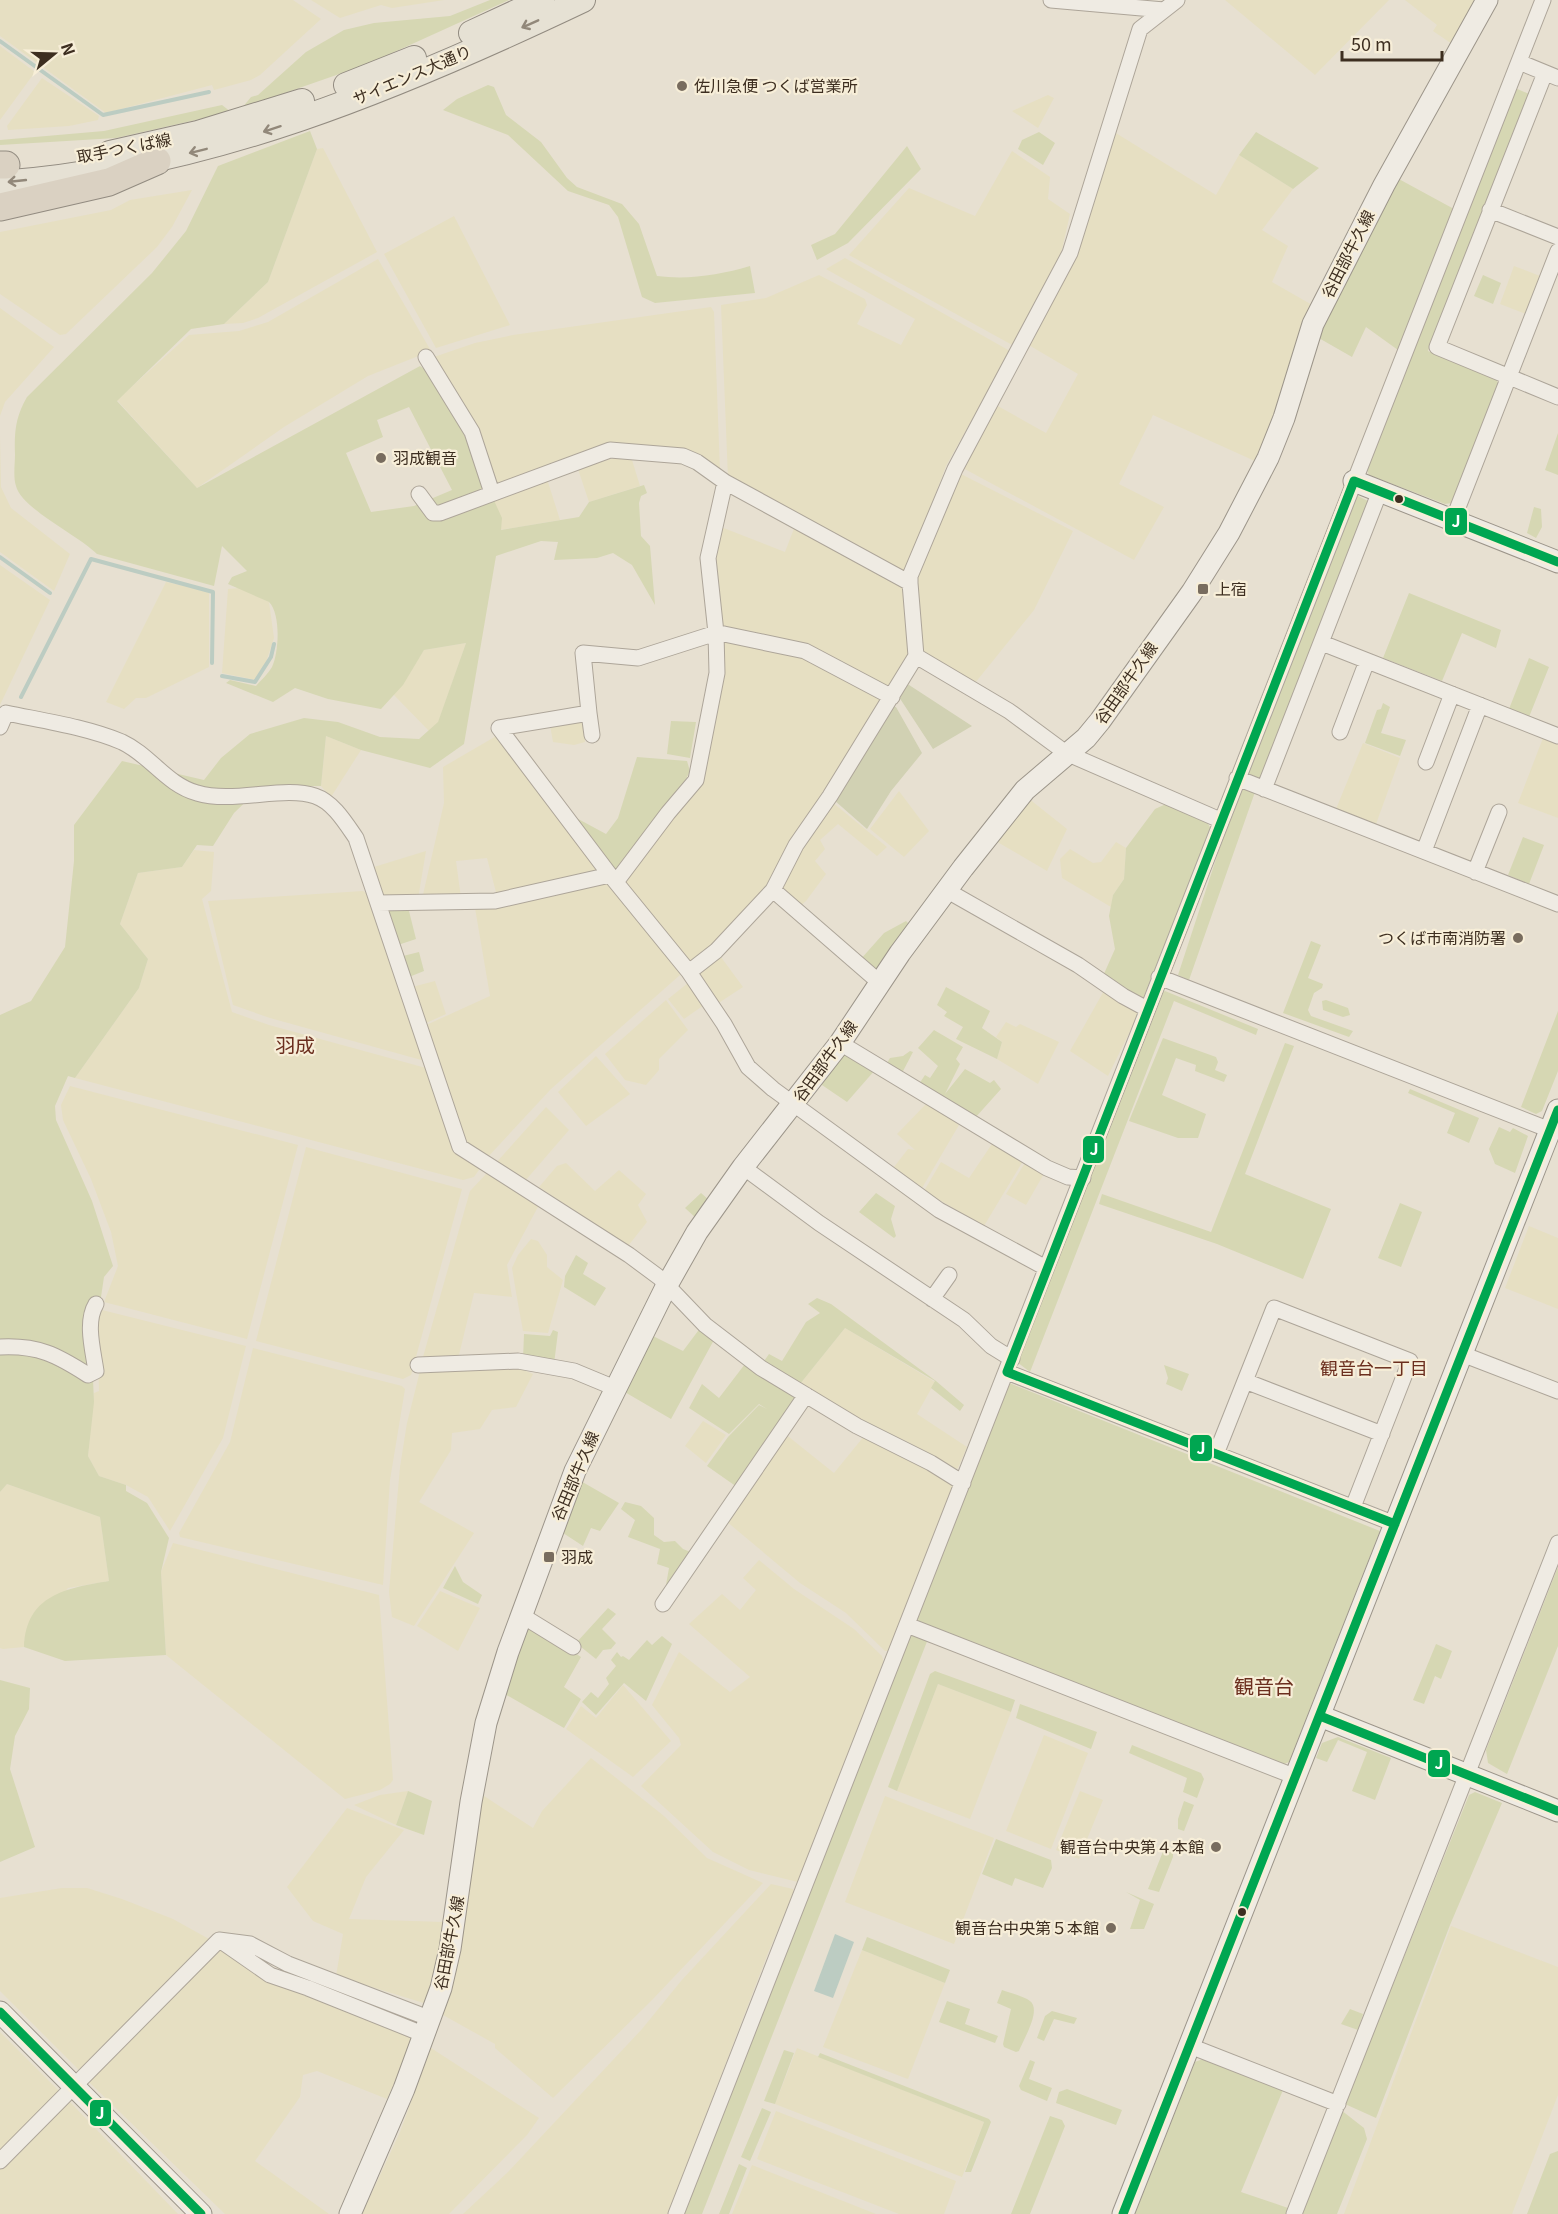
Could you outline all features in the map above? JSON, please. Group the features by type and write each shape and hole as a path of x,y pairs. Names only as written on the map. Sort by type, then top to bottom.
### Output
{"highway":[{"path":"0,207 109,182 158,161"}],"main road":[{"name":"サイエンス大通り","path":"242,130 542,0"},
{"name":"サイエンス大通り","path":"242,130 384,88 583,0"},
{"name":"谷田部牛久線","path":"350,2214 381,2146 428,2027 450,1949 471,1802 486,1723 521,1615 572,1480 667,1285 697,1232 743,1167 840,1043 879,982 946,890 1025,790 1086,738 1100,721 1221,548 1272,448 1284,418 1312,324 1384,185 1487,0"},
{"name":"取手つくば線","path":"1,170 99,172 158,161 242,130"},
{"name":"取手つくば線","path":"1,170 242,130"},
{"path":"1354,481 1558,562"},
{"path":"1123,2214 1558,1110"},
{"path":"1320,1716 1558,1811"},
{"path":"0,2012 201,2214"}],"street":[{"path":"1051,0 1164,10"},
{"path":"689,972 716,951 773,890 796,845 916,656 910,576 955,469 1070,253 1140,29 1177,0"},
{"path":"676,2214 1543,0"},
{"path":"1519,62 1551,75 1490,210 1437,347 1558,397"},
{"path":"1490,210 1558,237"},
{"path":"1453,520 1558,251"},
{"path":"426,357 472,432 492,494"},
{"path":"419,494 433,513 492,494 610,450 683,456 697,462 725,482 910,583"},
{"path":"378,903 495,901 613,879 696,780 717,673 716,633 708,558 725,482"},
{"path":"1264,789 1380,492"},
{"path":"592,735 583,653 639,658 716,633 805,651 892,697"},
{"path":"1322,643 1558,736"},
{"path":"916,656 1009,711 1066,753 1220,820"},
{"path":"1340,732 1367,661"},
{"path":"1426,762 1452,694"},
{"path":"1424,851 1480,705"},
{"path":"0,727 6,713 121,742 143,754 182,789 211,797 297,793 313,795 326,801 356,838 459,1147 612,1244 667,1285 705,1325 761,1368 963,1483"},
{"path":"589,713 499,729 613,879 689,972 724,1024 748,1067 794,1104 939,1210 1046,1268"},
{"path":"1237,778 1558,904"},
{"path":"1475,872 1499,812"},
{"path":"773,890 879,982"},
{"path":"946,890 1078,965 1123,996 1147,1009"},
{"path":"1159,976 1550,1131"},
{"path":"840,1043 1047,1168 1068,1177 1083,1178"},
{"path":"743,1167 819,1223 964,1320 1010,1365 1216,1454 1395,1524"},
{"path":"932,1299 949,1275"},
{"path":"0,1347 20,1346 43,1350 88,1375 96,1371 91,1323 92,1311 96,1304"},
{"path":"1216,1454 1274,1308 1410,1361 1353,1508"},
{"path":"1462,1354 1558,1391"},
{"path":"418,1365 518,1361 574,1371 615,1388"},
{"path":"1245,1381 1382,1434"},
{"path":"663,1604 806,1395"},
{"path":"1294,2214 1558,1543"},
{"path":"521,1615 573,1647"},
{"path":"907,1625 1296,1777"},
{"path":"0,2161 219,1940 250,1944 288,1964 428,2027"},
{"path":"1190,2046 1338,2104"}],"shaded area":[{"path":"0,0 293,0 321,19 260,75 251,80 214,90 212,85 106,113 0,36"},
{"path":"311,0 444,0 392,8 381,5 340,18"},
{"path":"1225,0 1389,0 1315,75"},
{"path":"1405,0 1480,0 1455,46 1433,31 1437,25"},
{"path":"0,46 35,72 0,120"},
{"path":"42,78 99,116 98,120 69,126 8,130 7,126"},
{"path":"1048,95 1054,98 1038,128 1012,111"},
{"path":"1111,130 1216,195 1239,155 1293,189 1262,230 1288,246 1272,282 1314,306 1272,432 1257,462 1153,415 1119,484 1164,507 1134,560 961,467 996,405 1046,433 1078,374 1027,344 1076,256"},
{"path":"323,148 377,252 258,318 243,323 224,324 268,282 317,149"},
{"path":"1012,151 1050,177 1048,199 1070,214 1060,258 1014,346 849,255 909,188 975,216"},
{"path":"192,190 172,227 157,247 66,334 60,335 0,294 0,232 111,210 130,200"},
{"path":"454,216 510,325 436,348 384,254"},
{"path":"845,258 1010,351 946,466 905,575 728,478 721,305 766,298 819,275 865,299 867,305 857,324 901,345 915,319 826,269"},
{"path":"378,259 431,351 368,376 284,427 197,488 117,400 189,335 239,331 268,322"},
{"path":"1514,266 1540,276 1526,314 1500,304"},
{"path":"711,307 714,312 720,471 629,445 496,486 434,357 475,343 513,335"},
{"path":"0,308 54,347 5,402 0,416"},
{"path":"0,435 1,487 11,508 70,554 54,591 0,552"},
{"path":"624,455 632,460 640,486 589,502 578,469"},
{"path":"959,473 1073,531 1034,610 975,683 919,650 914,576"},
{"path":"547,479 560,520 500,530 493,499"},
{"path":"795,526 902,585 905,589 912,650 891,686 886,688 719,625 715,554 721,527 785,552"},
{"path":"0,565 50,600 0,705"},
{"path":"166,582 209,591 209,667 146,698 136,698 124,709 106,702"},
{"path":"240,588 269,602 274,638 264,668 256,680 222,673 228,589"},
{"path":"727,639 798,655 881,696 883,702 769,885 713,949 690,965 623,886 625,880 691,795 722,643"},
{"path":"466,643 438,723 429,731 394,695 424,650"},
{"path":"583,717 585,742 574,745 553,742 550,725"},
{"path":"498,735 598,870 497,896 487,858 456,861 461,898 422,899 444,803 443,767"},
{"path":"326,736 361,750 331,797 321,786"},
{"path":"1543,738 1558,744 1558,818 1518,803"},
{"path":"1363,743 1400,758 1376,824 1336,809"},
{"path":"899,791 929,831 904,857 870,829"},
{"path":"1028,798 1067,829 1047,871 994,840"},
{"path":"832,802 887,847 877,856 838,824 820,840 825,849 815,861 826,874 799,907 776,889"},
{"path":"1116,842 1126,848 1124,879 1113,895 1111,907 1062,878 1060,859 1070,849 1093,863 1101,862"},
{"path":"194,850 214,852 211,891 202,899 232,1012 269,1025 426,1068 451,1142 481,1167 474,1177 463,1180 75,1078 139,988 148,959 120,924 138,873 182,867"},
{"path":"426,851 418,899 385,897 381,894 374,867"},
{"path":"605,880 681,970 680,975 551,1089 486,1159 463,1141 422,1027 490,996 475,908"},
{"path":"363,891 369,895 425,1061 270,1018 233,1005 208,901"},
{"path":"718,953 743,987 717,1004 697,975"},
{"path":"435,981 446,1014 424,1024 412,987"},
{"path":"688,983 704,1005 684,1019 668,999"},
{"path":"1105,989 1140,1011 1108,1076 1070,1051"},
{"path":"666,1000 688,1030 659,1059 659,1070 646,1085 625,1080 605,1054"},
{"path":"1006,1022 1016,1027 1020,1024 1059,1042 1038,1084 997,1059 1002,1042 996,1037"},
{"path":"596,1056 630,1094 586,1126 558,1092"},
{"path":"70,1086 298,1145 247,1339 104,1302 118,1266 111,1232 91,1179 63,1120 61,1105"},
{"path":"928,1102 959,1125 922,1188 894,1167 908,1149 915,1150 897,1134"},
{"path":"546,1107 569,1130 525,1181 495,1164"},
{"path":"994,1141 1023,1161 984,1226 924,1191 941,1162 969,1178"},
{"path":"306,1147 462,1189 411,1375 403,1379 256,1341"},
{"path":"1026,1161 1045,1172 1026,1205 1006,1194"},
{"path":"566,1163 595,1191 619,1170 646,1194 638,1205 647,1222 628,1246 539,1187 557,1166"},
{"path":"488,1172 540,1203 507,1265 512,1297 474,1293 459,1355 423,1357 470,1191"},
{"path":"1529,1226 1558,1238 1558,1309 1505,1288"},
{"path":"531,1239 538,1241 547,1255 547,1267 563,1280 548,1333 523,1331 517,1298 512,1268 518,1255"},
{"path":"102,1310 246,1346 223,1438 170,1531 148,1497 126,1485 99,1476 88,1456 94,1393 99,1391 97,1311"},
{"path":"845,1328 935,1382 917,1414 967,1447 958,1468 954,1470 910,1443 858,1419 800,1384"},
{"path":"253,1348 402,1386 405,1389 390,1480 383,1585 180,1537 179,1533 230,1442"},
{"path":"512,1365 533,1374 516,1407 492,1410 480,1429 452,1433 451,1450 419,1502 474,1533 414,1626 392,1617 389,1592 400,1467 407,1423 420,1371"},
{"path":"703,1421 726,1435 706,1463 685,1446"},
{"path":"784,1433 834,1473 865,1435 952,1482 954,1487 889,1651 885,1651 846,1613 800,1583 726,1521"},
{"path":"7,1484 100,1517 109,1581 68,1588 25,1637 24,1647 3,1649 0,1648 0,1492"},
{"path":"173,1543 379,1595 393,1780 390,1784 380,1790 345,1799 166,1655 161,1572"},
{"path":"759,1560 794,1589 854,1629 882,1656 884,1663 798,1882 749,1870 713,1852 641,1786 681,1745 679,1738 652,1705 679,1652 730,1692 750,1677 689,1624 722,1594 740,1610 756,1590 743,1578"},
{"path":"440,1591 480,1608 458,1651 417,1626"},
{"path":"938,1684 1011,1712 970,1819 897,1791"},
{"path":"623,1685 671,1741 633,1777 566,1729 581,1706 596,1718"},
{"path":"1044,1735 1088,1753 1051,1849 1006,1831"},
{"path":"591,1758 664,1816 707,1858 763,1883 653,1999 553,2098 495,2048 495,2044 443,2015 450,1992 481,1794 533,1828 542,1811"},
{"path":"408,1791 396,1825 354,1805 380,1795"},
{"path":"1080,1791 1103,1800 1079,1859 1056,1850"},
{"path":"885,1796 994,1838 954,1944 845,1902"},
{"path":"347,1808 404,1830 366,1877 349,1919 444,1922 441,1950 427,2004 336,1976 343,1934 313,1921 287,1887"},
{"path":"771,1884 793,1889 794,1893 768,1953 668,2214 463,2214 508,2172 642,2029 681,1981"},
{"path":"62,1888 87,1888 122,1899 173,1919 209,1939 208,1944 81,2072 0,1991 0,1898"},
{"path":"1451,1926 1558,1967 1558,2095 1512,2214 1344,2214"},
{"path":"835,1934 854,1942 833,1998 814,1991"},
{"path":"220,1949 410,2033 413,2041 387,2099 317,2071 303,2075 300,2097 255,2161 329,2214 225,2214 88,2081"},
{"path":"862,1950 945,1983 908,2079 823,2047"},
{"path":"0,2032 60,2092 0,2152"},
{"path":"431,2048 539,2118 527,2135 449,2214 362,2214 400,2132"},
{"path":"797,2048 984,2122 962,2177 775,2104"},
{"path":"67,2099 178,2214 0,2214 0,2168"},
{"path":"776,2111 956,2181 944,2214 899,2214 757,2159"},
{"path":"752,2165 876,2214 732,2214"}],"green space":[{"path":"490,0 509,0 368,64 242,108 251,97 258,95 306,52 344,30 374,23 450,16"},
{"path":"488,85 494,87 506,115 541,142 567,178 577,187 622,204 639,224 657,276 704,276 750,266 755,293 655,303 642,297 618,217 609,205 568,191 508,135 443,110 457,99"},
{"path":"1515,88 1529,94 1428,351 1496,378 1499,386 1452,503 1445,504 1369,475 1366,468"},
{"path":"222,105 231,112 116,138 0,145 0,140 104,131"},
{"path":"310,131 317,149 268,282 224,324 191,329 117,401 197,488 420,366 439,380 502,518 501,530 579,517 589,502 644,485 647,493 641,496 639,503 641,536 650,546 655,605 632,565 613,553 597,558 554,560 558,542 541,541 496,556 464,744 430,768 361,750 326,736 321,786 261,787 234,813 213,846 197,845 182,867 138,873 120,924 148,959 139,988 75,1078 68,1076 55,1106 56,1120 92,1201 113,1266 104,1277 92,1357 94,1402 88,1456 99,1476 126,1485 126,1491 147,1503 169,1538 161,1572 166,1655 65,1661 24,1647 26,1630 32,1616 40,1605 64,1591 109,1581 100,1517 7,1484 0,1492 0,1015 31,1001 65,947 74,861 74,825 122,761 204,780 221,758 250,734 304,718 338,722 380,737 419,739 438,722 466,643 424,650 403,685 381,709 328,699 295,688 273,702 226,683 230,680 256,686 272,667 278,633 276,615 269,602 228,584 232,577 247,571 222,546 214,586 97,554 39,513 20,495 15,479 16,424 27,397 152,273 186,231 218,166","holes":["409,407 452,490 414,506 371,512 346,453 383,437 377,420"]},
{"path":"1039,132 1055,143 1043,165 1018,149 1022,140"},
{"path":"1256,132 1319,168 1293,189 1239,155"},
{"path":"907,146 921,169 848,243 817,260 811,245 835,234"},
{"path":"1397,178 1454,209 1398,350 1366,327 1352,357 1317,337"},
{"path":"1483,275 1501,283 1493,304 1474,296"},
{"path":"1558,433 1558,475 1545,470"},
{"path":"1358,496 1368,501 1368,506 1263,776 1251,778 1247,770 1353,499"},
{"path":"1534,507 1541,509 1542,527 1536,538 1527,533"},
{"path":"1409,593 1501,630 1496,648 1462,633 1442,681 1383,658"},
{"path":"1529,658 1549,667 1529,717 1509,709"},
{"path":"906,683 972,726 933,749 897,694"},
{"path":"1383,703 1390,707 1381,733 1406,740 1400,756 1365,743 1377,710 1381,709"},
{"path":"891,706 896,707 922,753 891,791 867,829 834,800"},
{"path":"671,721 696,722 690,758 667,754"},
{"path":"637,757 687,761 690,771 684,783 615,870 569,814 606,834 618,818"},
{"path":"1246,788 1255,792 1189,980 1178,975 1238,792"},
{"path":"1166,804 1207,822 1211,829 1142,1001 1103,976 1115,949 1109,916 1113,895 1124,879 1126,848 1155,809"},
{"path":"1523,837 1544,845 1529,884 1508,875"},
{"path":"387,910 409,911 416,939 398,945"},
{"path":"906,921 910,925 876,971 860,960 884,933"},
{"path":"1311,941 1321,945 1308,978 1323,984 1322,988 1314,993 1308,1010 1311,1016 1353,1031 1349,1037 1283,1013"},
{"path":"419,952 424,971 409,977 403,956"},
{"path":"946,987 990,1011 982,1028 1002,1042 997,1059 956,1039 963,1027 944,1016 947,1012 937,1005"},
{"path":"1165,991 1258,1029 1256,1035 1174,1001 1030,1372 1017,1362 1159,994"},
{"path":"1326,1000 1348,1008 1350,1015 1343,1017 1323,1010 1322,1001"},
{"path":"1558,1011 1558,1071 1542,1111 1536,1114 1521,1107"},
{"path":"934,1030 963,1047 956,1059 960,1064 945,1094 965,1069 990,1083 994,1080 1001,1089 975,1118 919,1084 925,1075 930,1078 938,1066 918,1048"},
{"path":"1163,1038 1216,1057 1218,1062 1215,1070 1227,1075 1224,1082 1195,1071 1196,1065 1176,1058 1162,1095 1206,1114 1198,1138 1178,1138 1129,1121"},
{"path":"1285,1043 1294,1046 1245,1174 1331,1209 1303,1279 1217,1244 1099,1204 1102,1194 1211,1232"},
{"path":"910,1051 913,1052 902,1073 887,1063 890,1058 903,1056"},
{"path":"842,1053 875,1070 847,1102 819,1083"},
{"path":"1410,1089 1479,1118 1469,1143 1447,1133 1455,1113 1408,1093"},
{"path":"1499,1127 1510,1132 1513,1128 1528,1136 1515,1173 1495,1164 1489,1149"},
{"path":"701,1193 709,1200 697,1219 685,1208"},
{"path":"876,1193 895,1206 891,1219 896,1236 894,1238 859,1212"},
{"path":"1400,1203 1422,1212 1401,1267 1378,1258"},
{"path":"576,1255 588,1263 583,1274 606,1288 595,1306 564,1287 565,1276"},
{"path":"817,1298 831,1304 936,1381 964,1405 960,1411 931,1388 935,1381 845,1328 800,1384 762,1364 769,1354 782,1361 806,1322 820,1313 808,1304"},
{"path":"701,1327 715,1338 671,1419 623,1391 651,1335 683,1351"},
{"path":"553,1330 558,1332 554,1364 523,1359 524,1334 550,1336"},
{"path":"745,1364 798,1394 737,1487 707,1466 728,1437 759,1405 767,1409 759,1404 729,1434 689,1408 702,1384 719,1398"},
{"path":"1164,1365 1189,1374 1182,1391 1166,1384 1168,1378"},
{"path":"1009,1383 1380,1531 1289,1762 1282,1765 920,1624 916,1614"},
{"path":"579,1480 619,1503 600,1531 591,1528 583,1546 560,1531"},
{"path":"625,1502 641,1506 654,1518 654,1535 664,1542 675,1541 683,1549 693,1553 670,1586 666,1585 669,1568 657,1564 660,1549 628,1537 635,1520 621,1509"},
{"path":"455,1566 463,1582 482,1595 478,1604 443,1588"},
{"path":"1558,1567 1558,1646 1507,1774 1488,1763 1486,1750"},
{"path":"608,1608 616,1614 602,1629 616,1643 611,1649 603,1650 596,1659 576,1643"},
{"path":"526,1621 581,1657 564,1687 581,1699 564,1728 503,1693"},
{"path":"916,1634 928,1639 702,2214 682,2214 908,1637"},
{"path":"662,1636 672,1644 646,1701 624,1683 596,1715 582,1702 591,1692 598,1698 609,1684 606,1678 616,1666 611,1660 617,1652 621,1657 629,1660 647,1640 652,1645"},
{"path":"1436,1644 1452,1651 1441,1679 1435,1676 1424,1704 1413,1700"},
{"path":"935,1671 1015,1700 1011,1712 938,1684 897,1791 888,1787 930,1674"},
{"path":"0,1680 30,1688 29,1709 15,1736 10,1769 35,1847 0,1862"},
{"path":"1020,1704 1097,1732 1091,1749 1016,1718"},
{"path":"1338,1737 1391,1758 1375,1800 1352,1791 1367,1752 1338,1740 1327,1762 1316,1758 1322,1743"},
{"path":"1132,1745 1201,1773 1204,1779 1197,1798 1183,1792 1187,1778 1129,1753"},
{"path":"408,1791 432,1801 424,1835 396,1825"},
{"path":"1475,1792 1502,1803 1450,1925 1376,2118 1345,2104 1469,1795"},
{"path":"1184,1801 1194,1805 1184,1831 1178,1829 1178,1819"},
{"path":"996,1839 1051,1860 1052,1868 1043,1888 1015,1878 1012,1886 982,1874"},
{"path":"1164,1849 1173,1853 1173,1857 1159,1892 1148,1889"},
{"path":"1126,1892 1154,1904 1144,1929 1130,1929 1140,1900"},
{"path":"867,1937 950,1970 945,1983 862,1950"},
{"path":"1002,1990 1027,1999 1033,2005 1033,2018 1019,2051 1016,2052 1004,2047 1003,2044 1011,2009 997,2003"},
{"path":"947,2001 970,2009 965,2024 998,2036 995,2043 939,2022"},
{"path":"1350,2009 1363,2014 1358,2030 1341,2024"},
{"path":"1052,2011 1077,2018 1074,2024 1054,2019 1044,2041 1037,2038 1045,2016"},
{"path":"784,2050 794,2053 775,2104 764,2101"},
{"path":"820,2053 989,2119 991,2122 971,2172 965,2172 984,2122 818,2057"},
{"path":"1203,2059 1283,2090 1241,2192 1288,2208 1286,2214 1135,2214 1195,2062"},
{"path":"1030,2060 1035,2062 1029,2079 1052,2088 1047,2101 1021,2090 1019,2086"},
{"path":"1067,2089 1122,2110 1116,2125 1056,2103 1059,2092"},
{"path":"762,2108 771,2112 750,2161 741,2157"},
{"path":"1341,2110 1364,2128 1367,2139 1337,2214 1301,2214"},
{"path":"1050,2116 1062,2120 1065,2126 1030,2214 1011,2214"},
{"path":"1558,2151 1558,2214 1527,2214 1550,2154"},
{"path":"739,2164 747,2168 729,2214 719,2214"}],"waterway":[{"path":"0,41 103,115 209,92"},
{"path":"0,557 50,593"},
{"path":"21,697 91,559 213,592 212,663"},
{"path":"222,676 255,682 271,657 274,644"}],"transit line":[{"name":"J","path":"1354,481 1558,562"},
{"name":"J","path":"1007,1372 1354,481"},
{"name":"J","path":"1123,2214 1558,1110"},
{"name":"J","path":"1007,1372 1395,1524"},
{"name":"J","path":"1320,1716 1558,1811"},
{"name":"J","path":"0,2012 201,2214"}],"place":[{"name":"佐川急便 つくば営業所","path":"682,86"},
{"name":"羽成観音","path":"381,458"},
{"name":"上宿","path":"1203,589"},
{"name":"つくば市南消防署","path":"1518,938"},
{"name":"羽成","path":"549,1557"},
{"name":"観音台中央第４本館","path":"1216,1847"},
{"name":"観音台中央第５本館","path":"1111,1928"}],"district":[{"name":"羽成","path":"295,1046"},
{"name":"観音台一丁目","path":"1374,1369"},
{"name":"観音台","path":"1264,1687"}]}
